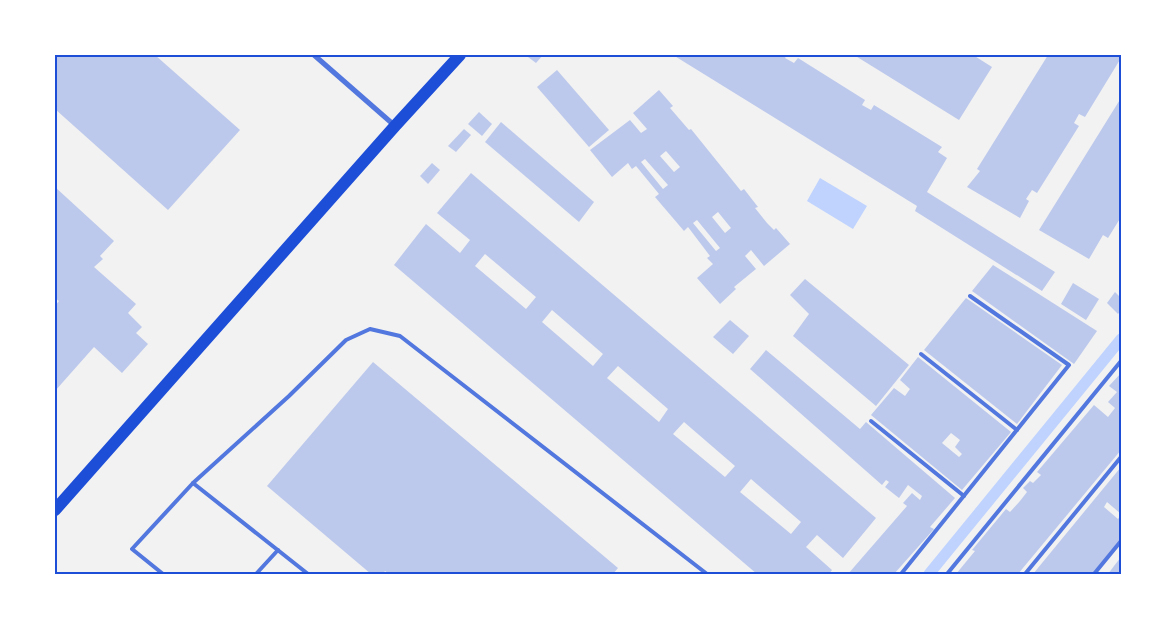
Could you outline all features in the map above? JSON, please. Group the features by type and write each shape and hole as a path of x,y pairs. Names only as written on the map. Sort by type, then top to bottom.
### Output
{"main road":[{"path":"55,510 460,55"}],"street":[{"path":"314,55 395,126"}],"lane":[{"path":"901,574 1069,365 970,296"},
{"path":"163,574 132,549 193,483 289,396 346,340 370,329 400,336 707,574"},
{"path":"920,354 1017,430"},
{"path":"947,574 1121,361"},
{"path":"871,421 964,496"},
{"path":"1025,574 1121,457"},
{"path":"193,483 308,574"},
{"path":"1094,574 1121,540"},
{"path":"256,574 278,550"}],"water":[{"path":"820,178 867,206 853,229 807,201"}],"building":[{"path":"55,55 155,55 240,130 168,210 55,109"},
{"path":"530,55 543,55 536,63 528,57"},
{"path":"673,55 787,55 785,58 794,63 798,58 865,100 862,105 871,110 874,105 942,147 938,152 947,158 927,192 1055,272 1042,291 915,211 917,206"},
{"path":"854,55 973,55 992,67 959,120"},
{"path":"1048,55 1121,55 1121,58 1085,117 1079,114 1074,123 1079,126 1037,193 1032,190 1026,199 1029,201 1020,218 967,187 980,171 977,169"},
{"path":"557,70 609,130 589,147 537,87"},
{"path":"659,90 673,106 670,108 689,130 691,129 741,191 744,189 758,207 755,208 767,223 774,230 776,228 790,244 764,266 751,250 745,256 756,269 734,287 736,289 720,304 697,278 713,264 707,258 710,256 688,227 684,231 655,197 659,194 636,166 632,169 628,163 612,177 590,150 630,120 641,133 647,129 633,113","holes":["666,151 680,167 674,172 660,156","645,159 668,185 663,189 641,162","718,212 731,228 725,233 712,217","697,220 720,248 716,251 693,223"]},
{"path":"1121,98 1121,217 1108,238 1103,235 1089,259 1039,230"},
{"path":"479,112 492,124 482,136 468,124"},
{"path":"501,122 594,202 579,222 485,142"},
{"path":"464,129 471,135 456,152 448,146"},
{"path":"432,163 440,170 428,184 420,176"},
{"path":"471,173 876,518 843,558 817,535 806,547 832,570 829,574 757,574 394,265 426,224 460,253 470,240 437,213","holes":["485,254 536,297 526,309 475,266","552,310 603,354 593,366 542,322","618,366 668,409 659,422 607,378","684,422 735,466 725,477 673,434","751,479 801,522 791,534 740,492"]},
{"path":"55,187 114,241 100,256 103,259 94,267 136,304 128,313 142,327 136,333 148,344 122,373 94,347 55,391 55,306 59,301 55,298"},
{"path":"993,265 1097,331 1074,364 972,291"},
{"path":"805,279 909,365 876,406 793,336 809,314 790,295"},
{"path":"1073,283 1099,299 1086,320 1061,304"},
{"path":"1115,292 1121,298 1121,310 1118,314 1107,303"},
{"path":"966,298 1062,365 1017,424 924,350"},
{"path":"730,320 749,336 733,354 713,337"},
{"path":"766,350 860,429 866,422 955,498 930,527 934,529 894,574 848,574 907,506 903,503 912,493 920,500 922,496 908,485 899,498 885,487 889,482 886,480 882,485 750,369"},
{"path":"918,357 1011,432 962,490 871,415 894,388 905,396 910,389 900,380","holes":["951,433 960,440 955,447 962,454 959,457 942,443"]},
{"path":"373,362 618,568 613,574 389,574 385,571 383,574 371,574 267,486"},
{"path":"1121,373 1121,450 1018,574 956,574 975,551 972,550 1006,509 1010,512 1020,501 1027,492 1023,488 1030,481 1033,483 1041,475 1037,472 1094,405 1108,417 1115,408 1108,402 1117,392 1109,386"},
{"path":"1121,467 1121,514 1107,502 1104,507 1118,519 1121,515 1121,539 1092,574 1033,574"},
{"path":"1121,557 1121,574 1108,574 1114,566"}],"waterway":[{"path":"929,574 1121,339"}]}
